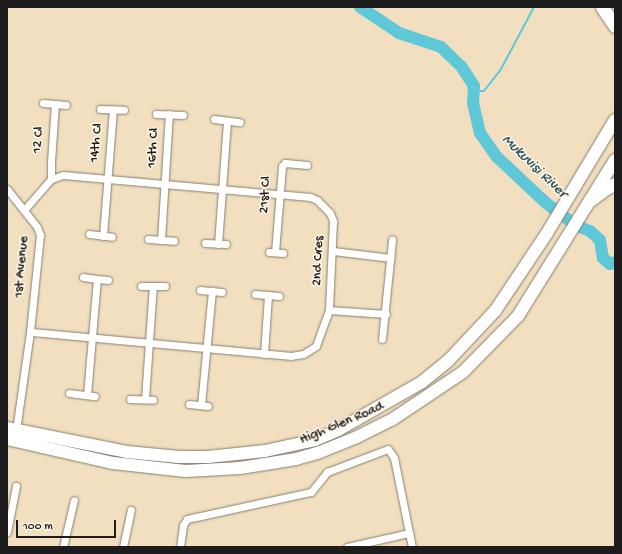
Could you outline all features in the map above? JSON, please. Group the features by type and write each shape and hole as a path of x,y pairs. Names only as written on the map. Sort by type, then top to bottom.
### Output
{"highway":[{"path":"602,7 615,26"},
{"path":"590,200 606,188 615,184"}],"main road":[{"name":"High Glen Road","path":"12,429 127,452 179,457 208,457 265,451 315,440 338,430 422,382 448,361 495,311 547,233 615,120"},
{"name":"High Glen Road","path":"7,439 113,462 186,471 215,470 296,460 320,452 393,419 463,372 518,316 615,160"}],"street":[{"path":"43,103 66,105"},
{"name":"12 Cl","path":"51,179 55,104"},
{"path":"100,109 124,110"},
{"name":"14th Cl","path":"103,236 106,180 113,109"},
{"path":"156,114 183,115"},
{"name":"16th Cl","path":"161,240 169,114"},
{"path":"214,119 240,122"},
{"path":"218,244 227,121"},
{"name":"21st Cl","path":"283,253 272,252 283,164 307,165"},
{"name":"2nd Cres","path":"30,332 207,347 291,356 303,354 316,346 329,310 333,252 333,221 330,213 318,200 310,197 165,183 106,180 63,175 51,179"},
{"path":"24,210 51,179"},
{"name":"1st Avenue","path":"7,189 37,227 40,235 30,332 12,429"},
{"path":"89,234 112,236"},
{"path":"148,239 174,241"},
{"path":"382,339 386,314 392,240"},
{"path":"205,243 226,244"},
{"path":"333,252 390,258"},
{"path":"83,277 108,280"},
{"path":"87,395 97,279"},
{"path":"141,286 165,286"},
{"path":"145,399 153,286"},
{"path":"200,290 222,292"},
{"path":"189,404 205,406 207,347 212,291"},
{"path":"255,294 279,296"},
{"path":"264,354 268,295"},
{"path":"329,310 386,314"},
{"path":"69,393 95,396"},
{"path":"130,399 153,400"},
{"path":"180,547 183,525 187,519 311,492 327,472 388,449 394,458 412,547"},
{"path":"7,532 16,486"},
{"path":"63,547 74,500"},
{"path":"123,547 131,510"},
{"path":"347,547 409,533"}],"waterway":[{"name":"Mukuvisi River","path":"360,7 399,33 441,47 461,66 474,86 473,103 480,133 497,157 546,203 577,226 590,231 600,240 603,258 610,264 615,262"},
{"path":"474,91 484,91 501,69 534,7"}]}
